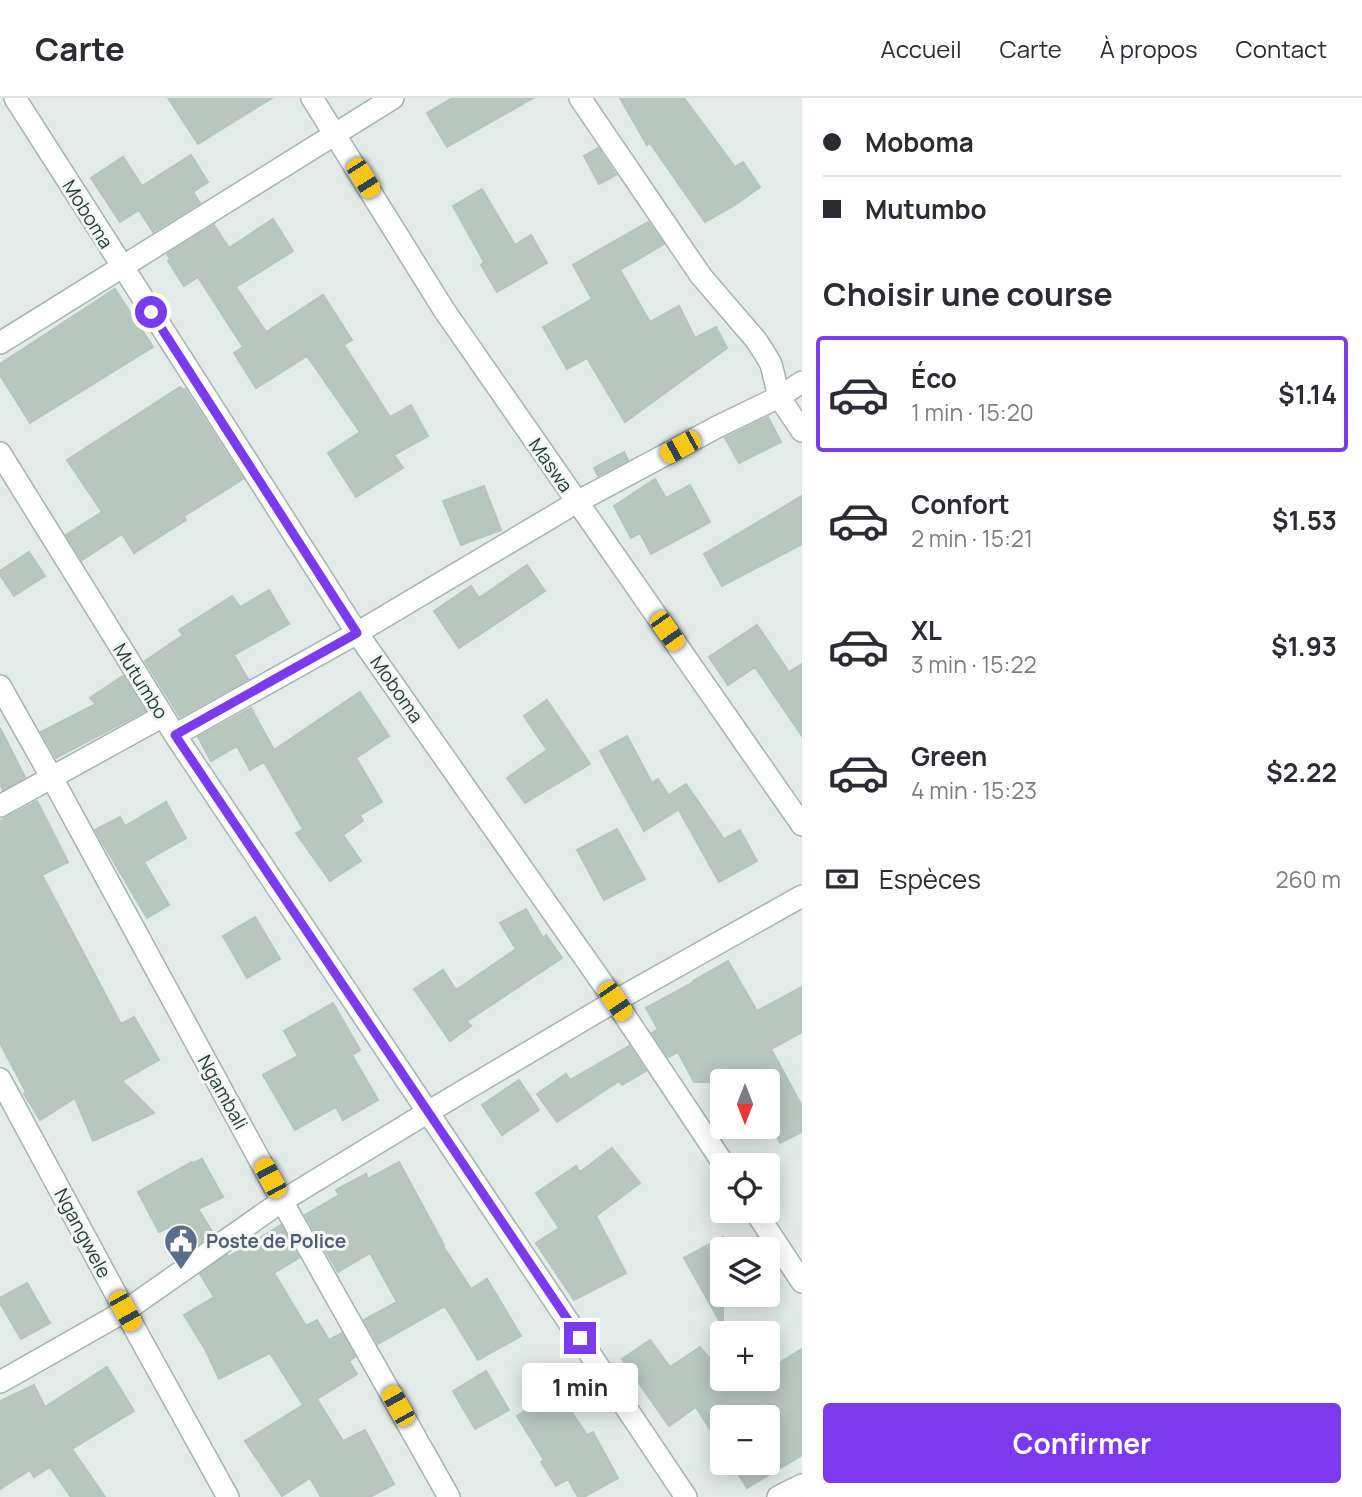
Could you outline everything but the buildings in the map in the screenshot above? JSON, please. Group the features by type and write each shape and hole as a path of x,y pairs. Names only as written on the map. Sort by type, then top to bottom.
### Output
{"street":[{"name":"Moboma","path":"15,98 357,633 615,1001 716,1153"},
{"name":"Maswa","path":"312,98 444,310 802,825"},
{"path":"0,343 393,98"},
{"path":"580,98 701,276 756,340 771,364 779,397 802,431"},
{"path":"175,735 357,633 577,502 779,397 802,382"},
{"name":"Mutumbo","path":"0,453 175,735 686,1497"},
{"name":"Ngambali","path":"0,686 282,1201 449,1497"},
{"path":"0,806 163,716"},
{"path":"0,1382 125,1311 282,1201 428,1112 615,1001 802,896"},
{"name":"Ngangwele","path":"0,1079 228,1497"},
{"path":"763,1223 802,1282"},
{"path":"778,1497 802,1485"}],"place":[{"name":"Poste de Police","path":"181,1271"}],"route":[{"path":"151,312 357,633 175,735 580,1338"}]}
